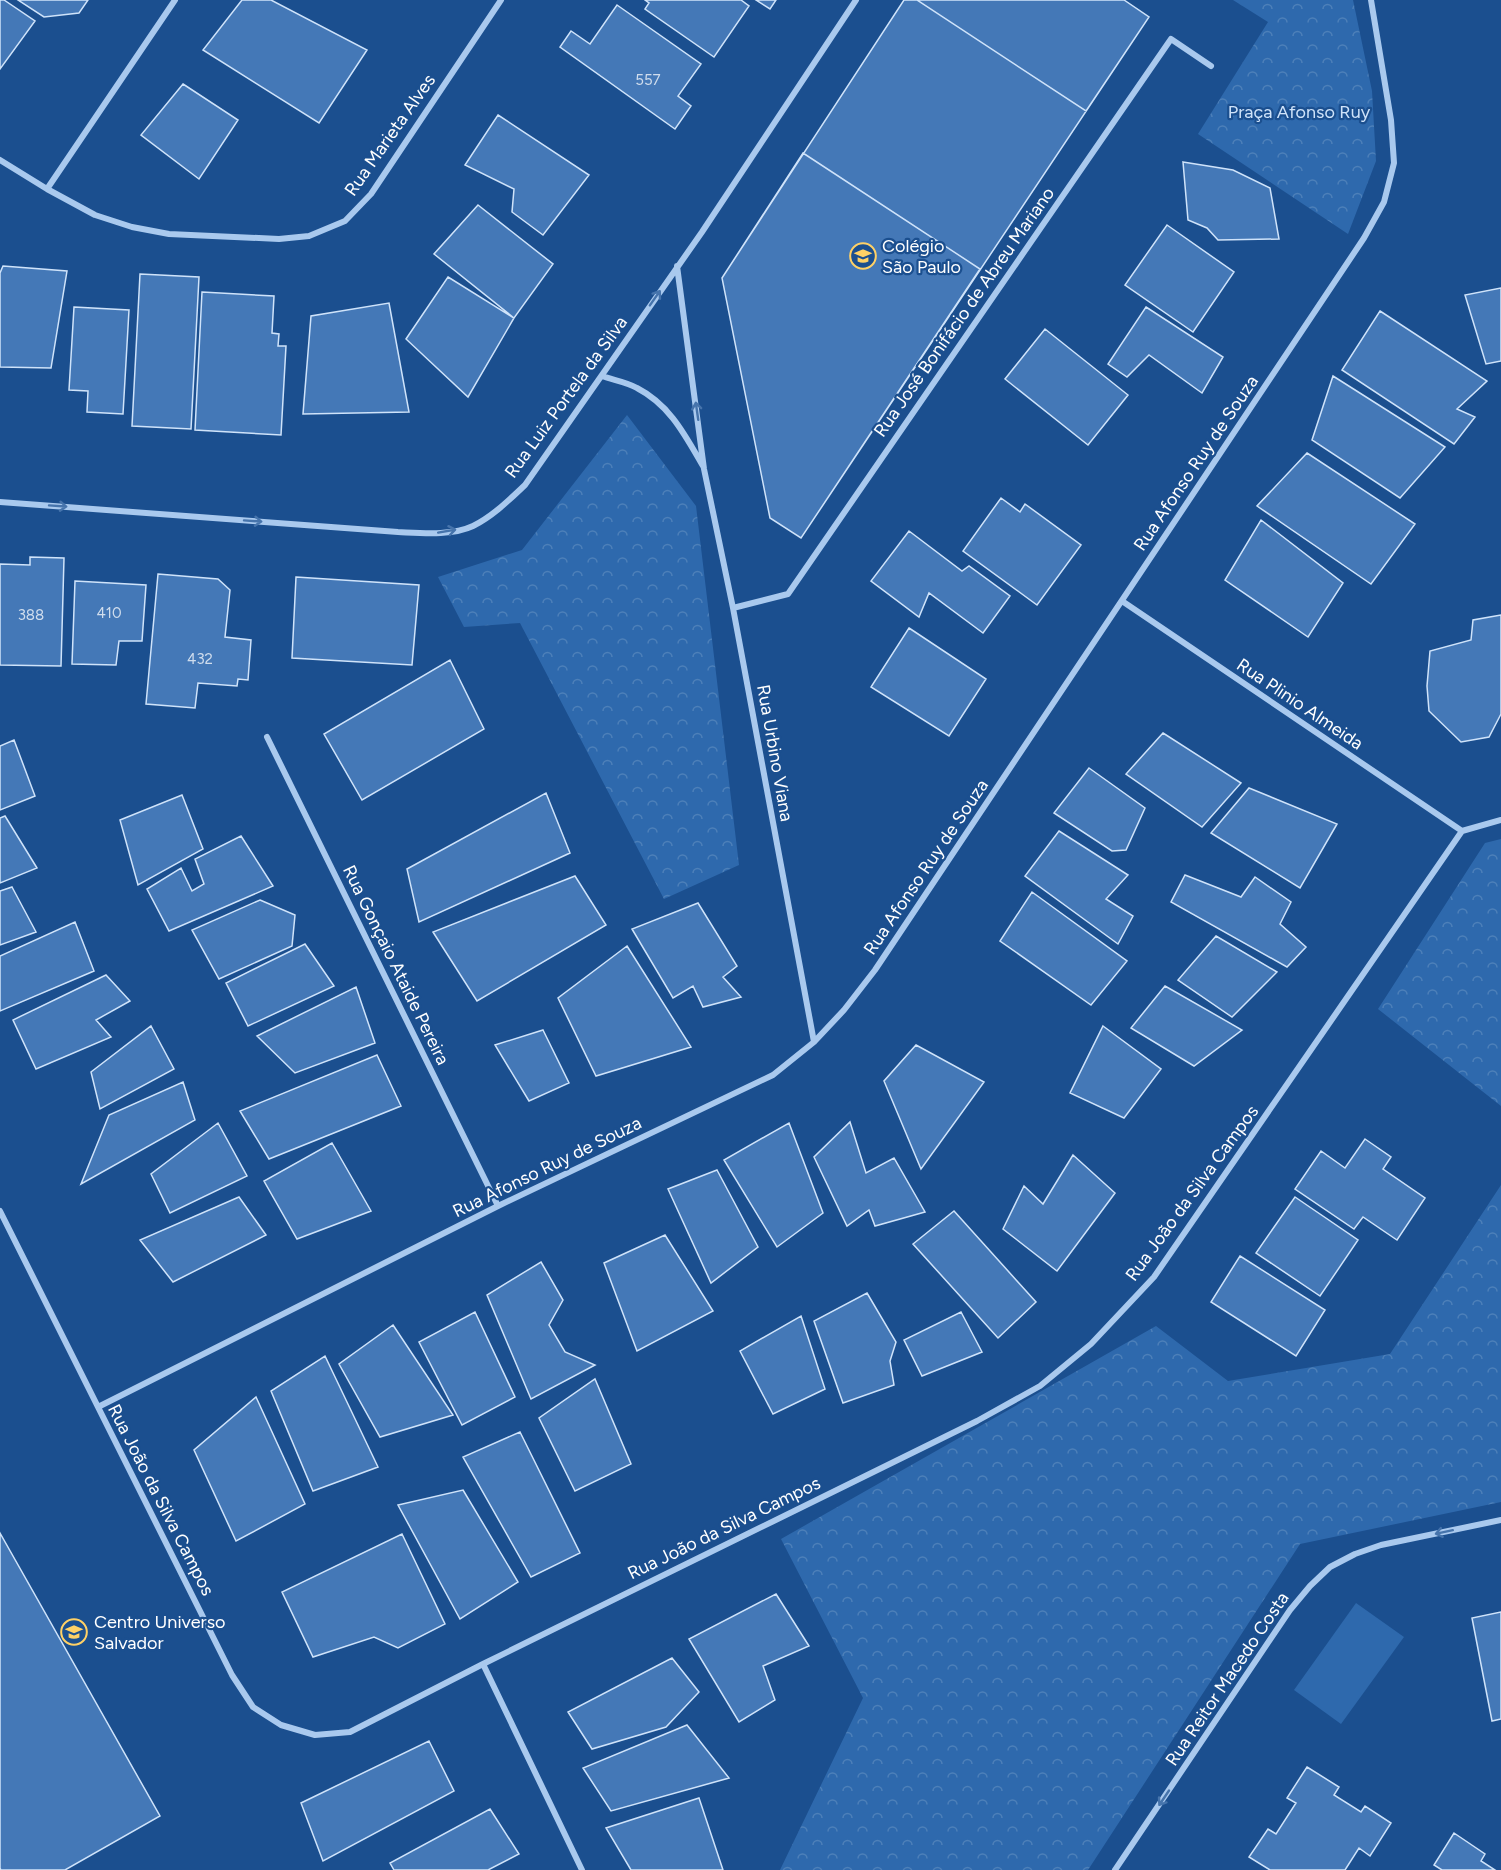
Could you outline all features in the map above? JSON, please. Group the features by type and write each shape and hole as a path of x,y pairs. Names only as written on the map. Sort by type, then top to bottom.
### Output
{"street":[{"path":"47,189 175,0"},
{"name":"Rua Marieta Alves","path":"0,160 95,215 132,227 169,234 279,239 309,236 345,221 371,194 501,0"},
{"name":"Rua Luiz Portela da Silva","path":"0,502 398,532 438,533 471,527 497,511 525,485 602,376 856,0"},
{"name":"Rua Afonso Ruy de Souza","path":"98,1407 498,1206 773,1076 814,1042 844,1010 875,970 1122,601 1364,238 1384,202 1394,163 1391,120 1371,0"},
{"name":"Rua José Bonifácio de Abreu Mariano","path":"733,608 788,594 1171,39 1211,66"},
{"name":"Rua Urbino Viana","path":"677,266 704,469 733,608 814,1042"},
{"name":"Rua Urbino Viana","path":"602,376 636,387 660,402 679,424 704,469"},
{"name":"Rua Plinio Almeida","path":"1122,601 1462,831"},
{"name":"Rua Gonçaio Ataide Pereira","path":"267,737 498,1206"},
{"path":"1462,831 1501,820"},
{"name":"Rua João da Silva Campos","path":"0,1211 232,1675 254,1707 281,1725 315,1735 350,1732 483,1664 977,1421 1040,1386 1091,1344 1154,1277 1462,831"},
{"name":"Rua Reitor Macedo Costa","path":"1115,1870 1290,1610 1330,1567 1355,1554 1381,1545 1501,1520"},
{"path":"483,1664 582,1870"}],"green space":[{"name":"Praça Afonso Ruy","path":"1233,0 1353,0 1372,91 1376,161 1348,234 1198,134 1268,22"},
{"path":"627,415 696,506 739,865 664,899 520,623 464,627 438,577 522,550"},
{"path":"1501,839 1501,1106 1378,1009 1485,843"},
{"path":"1501,1185 1501,1502 1300,1544 1088,1870 780,1870 863,1698 781,1539 1156,1326 1228,1381 1390,1354"},
{"path":"1356,1603 1404,1637 1341,1724 1294,1690"}],"building":[{"path":"0,0 4,0 35,21 0,69"},
{"path":"18,0 88,0 79,13 44,17"},
{"path":"242,0 271,0 367,50 319,123 203,50"},
{"path":"645,0 741,0 749,6 714,57 645,9 649,3"},
{"path":"756,0 776,0 770,9"},
{"name":"Colégio São Paulo","path":"904,0 1124,0 1149,17 801,538 770,518 722,278"},
{"path":"917,0 1124,0 1149,17 1086,111"},
{"path":"617,5 701,64 678,96 691,106 675,129 560,47 571,31 590,44"},
{"path":"183,84 238,120 199,179 141,135"},
{"path":"498,115 589,175 543,235 512,212 514,189 465,165"},
{"path":"803,153 980,269 801,538 770,518 722,278"},
{"path":"1183,162 1233,170 1270,188 1279,239 1218,240 1207,228 1188,220"},
{"path":"478,205 553,264 514,318 434,254"},
{"path":"1167,225 1234,272 1193,332 1125,285"},
{"path":"3,266 67,271 51,368 0,367 0,273"},
{"path":"140,274 199,277 191,429 132,426"},
{"path":"448,277 514,318 468,397 406,339"},
{"path":"1501,288 1501,361 1486,364 1465,295"},
{"path":"202,292 274,296 272,333 279,334 278,346 286,346 281,435 195,430"},
{"path":"389,303 409,412 303,414 311,316"},
{"path":"74,307 129,310 123,414 87,412 88,391 69,390"},
{"path":"1146,307 1223,357 1202,393 1149,355 1127,377 1108,364"},
{"path":"1380,311 1487,381 1457,409 1475,417 1454,444 1342,370"},
{"path":"1045,329 1128,395 1088,445 1005,379"},
{"path":"1333,376 1445,447 1400,498 1312,440"},
{"path":"1307,453 1415,524 1371,584 1257,506"},
{"path":"1001,498 1020,512 1025,504 1081,545 1037,605 963,551"},
{"path":"1261,520 1343,583 1308,637 1225,580"},
{"path":"909,531 962,571 969,566 1010,596 983,633 929,593 919,617 871,581"},
{"path":"30,557 64,558 61,666 0,665 0,564 30,565"},
{"path":"158,574 218,579 230,590 225,637 251,640 248,680 238,679 237,686 198,683 195,708 146,704"},
{"path":"296,577 419,585 412,665 292,658"},
{"path":"75,581 146,585 142,641 119,641 116,665 72,664"},
{"path":"1501,615 1501,714 1489,737 1461,742 1429,711 1427,686 1430,651 1471,640 1473,620"},
{"path":"909,628 986,679 949,736 871,687"},
{"path":"450,660 484,729 362,800 324,734"},
{"path":"1163,733 1241,783 1202,827 1126,774"},
{"path":"14,740 35,796 0,810 0,746"},
{"path":"1089,768 1145,808 1126,850 1112,851 1054,813"},
{"path":"1249,788 1337,824 1300,888 1211,833"},
{"path":"546,793 570,853 419,922 407,869"},
{"path":"182,795 203,849 138,885 120,820"},
{"path":"5,816 37,868 0,883 0,818"},
{"path":"1059,831 1128,875 1106,899 1133,916 1118,944 1025,876"},
{"path":"241,836 273,886 169,931 147,889 181,868 192,891 204,884 195,859"},
{"path":"1185,875 1241,897 1255,877 1291,902 1280,924 1306,947 1287,967 1171,902"},
{"path":"575,876 606,925 477,1001 433,932"},
{"path":"12,887 36,932 0,945 0,891"},
{"path":"1032,892 1127,961 1091,1005 1000,941"},
{"path":"260,900 295,915 292,946 219,979 192,930"},
{"path":"698,903 737,966 723,977 741,997 703,1007 693,986 673,998 632,929"},
{"path":"75,922 94,971 0,1011 0,956"},
{"path":"1216,936 1277,972 1232,1017 1178,980"},
{"path":"305,944 334,986 248,1026 226,983"},
{"path":"627,946 691,1047 596,1076 558,998"},
{"path":"106,975 130,1001 96,1020 111,1037 36,1069 13,1020"},
{"path":"1165,986 1242,1030 1194,1066 1131,1028"},
{"path":"356,987 375,1043 295,1073 257,1036"},
{"path":"151,1026 174,1069 100,1109 91,1072"},
{"path":"1103,1026 1161,1069 1124,1118 1070,1093"},
{"path":"543,1030 569,1083 529,1101 495,1045"},
{"path":"916,1045 984,1082 921,1169 884,1081"},
{"path":"377,1055 401,1106 269,1159 240,1111"},
{"path":"183,1082 195,1120 81,1184 109,1115"},
{"path":"850,1122 866,1173 894,1158 925,1212 875,1226 869,1210 847,1226 814,1157"},
{"path":"218,1123 247,1176 170,1213 151,1174"},
{"path":"789,1123 823,1213 777,1247 724,1160"},
{"path":"1365,1139 1391,1157 1383,1169 1425,1198 1397,1240 1363,1217 1354,1229 1295,1189 1321,1151 1345,1168"},
{"path":"332,1143 371,1211 297,1239 264,1181"},
{"path":"1073,1155 1115,1193 1057,1271 1003,1229 1024,1186 1043,1204"},
{"path":"717,1170 758,1247 711,1283 668,1189"},
{"path":"239,1197 266,1235 173,1282 140,1240"},
{"path":"1295,1197 1358,1240 1320,1296 1256,1253"},
{"path":"954,1211 1036,1302 998,1338 913,1244"},
{"path":"665,1235 713,1311 637,1351 604,1263"},
{"path":"1240,1256 1325,1310 1296,1356 1211,1302"},
{"path":"541,1262 563,1300 549,1325 565,1352 595,1365 531,1399 487,1295"},
{"path":"867,1293 896,1342 890,1361 894,1385 843,1403 814,1321"},
{"path":"475,1312 515,1397 462,1425 419,1342"},
{"path":"961,1312 982,1352 922,1376 904,1340"},
{"path":"801,1316 825,1389 773,1414 740,1351"},
{"path":"393,1325 453,1415 380,1437 339,1364"},
{"path":"325,1356 378,1467 313,1491 271,1391"},
{"path":"595,1379 631,1464 575,1491 539,1418"},
{"path":"256,1397 305,1504 236,1541 194,1450"},
{"path":"520,1432 580,1553 531,1577 463,1457"},
{"path":"463,1490 518,1582 460,1619 398,1505"},
{"path":"0,1533 160,1816 65,1870 1,1870 0,1868"},
{"path":"402,1534 445,1624 398,1648 374,1637 313,1657 282,1592"},
{"path":"776,1594 809,1646 763,1666 775,1700 739,1722 689,1639"},
{"path":"1501,1612 1501,1719 1492,1721 1472,1618"},
{"path":"672,1658 699,1692 666,1727 592,1749 568,1712"},
{"path":"687,1725 729,1778 611,1811 583,1768"},
{"path":"429,1741 454,1791 323,1861 301,1803"},
{"path":"1307,1767 1339,1787 1334,1795 1361,1812 1365,1806 1391,1823 1370,1856 1359,1848 1345,1870 1270,1870 1249,1857 1268,1829 1276,1834 1296,1803 1287,1798"},
{"path":"699,1798 723,1870 631,1870 606,1828"},
{"path":"490,1809 519,1854 488,1870 394,1870 390,1863"},
{"path":"1454,1833 1485,1854 1481,1861 1495,1870 1442,1870 1434,1865"}],"place":[{"name":"Colégio São Paulo","path":"863,256"},
{"name":"Centro Universo Salvador","path":"74,1632"}]}
